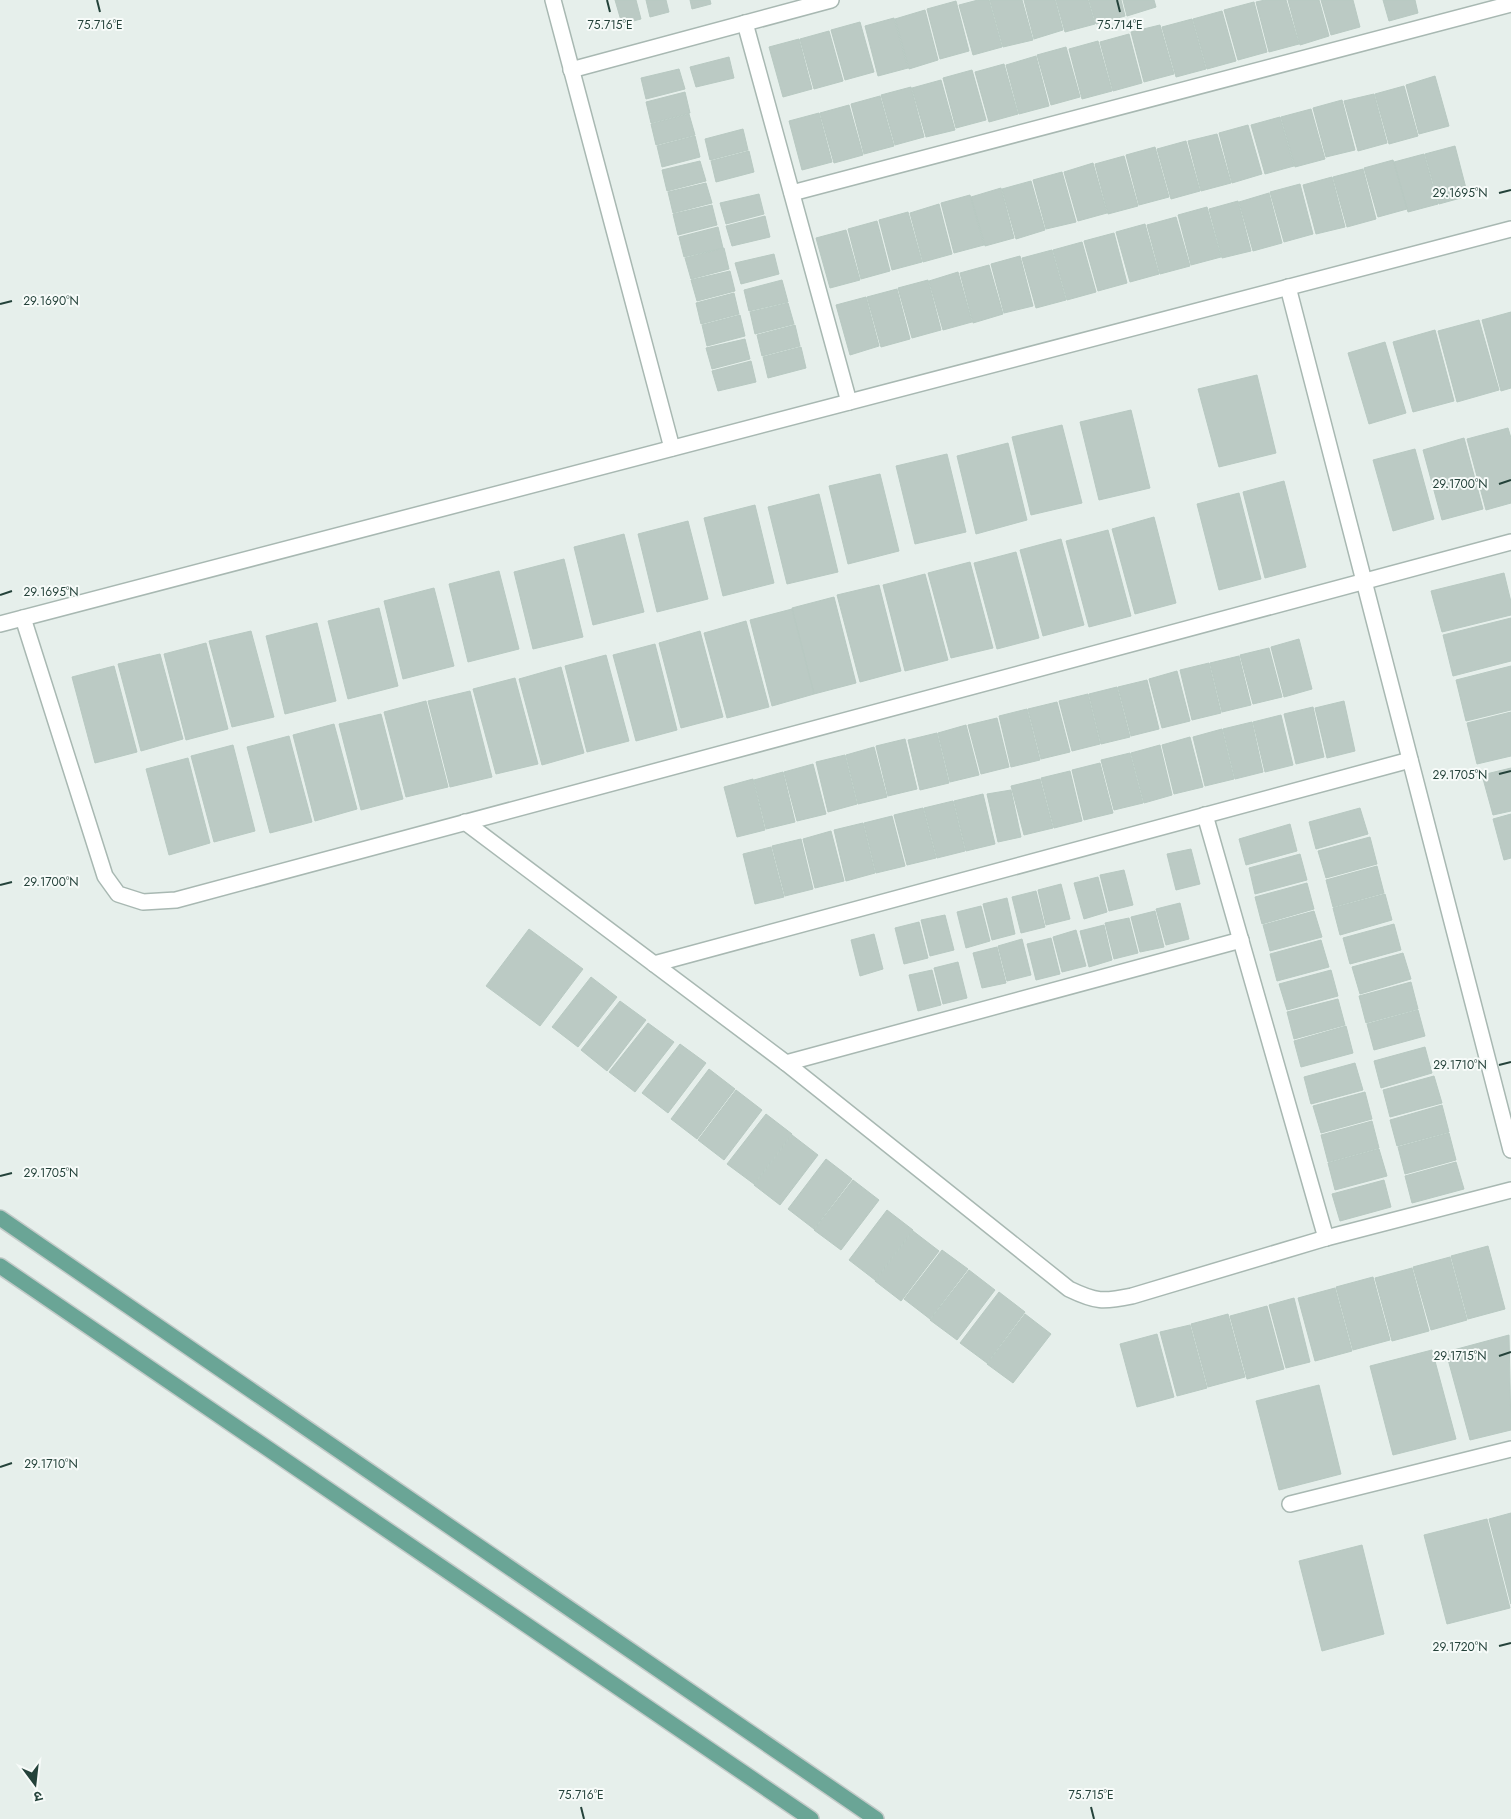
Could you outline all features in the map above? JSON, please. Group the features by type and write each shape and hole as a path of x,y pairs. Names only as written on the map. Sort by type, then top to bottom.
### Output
{"main road":[{"path":"0,1218 876,1819"},
{"path":"0,1266 640,1700 811,1819"}],"street":[{"path":"553,0 672,448"},
{"path":"571,70 831,0"},
{"path":"792,192 1511,4"},
{"path":"745,23 849,402"},
{"path":"0,624 1511,229"},
{"path":"1288,287 1511,1150"},
{"path":"24,618 105,876 118,894 142,902 176,900 1511,542"},
{"path":"654,964 1410,760"},
{"path":"1205,815 1326,1238"},
{"path":"465,822 786,1063 1069,1289 1092,1300 1110,1300 1132,1296 1326,1238 1511,1190"},
{"path":"786,1063 1241,940"},
{"path":"1290,1504 1511,1449"}],"building":[{"path":"615,0 636,0 641,19 622,24"},
{"path":"646,0 666,0 669,12 650,17"},
{"path":"690,0 710,0 711,4 692,9"},
{"path":"978,0 989,0 1002,47 973,55 959,5"},
{"path":"990,0 1022,0 1033,40 1003,47"},
{"path":"1024,0 1055,0 1063,30 1034,39"},
{"path":"1056,0 1088,0 1095,24 1065,32"},
{"path":"1089,0 1121,0 1125,16 1096,24"},
{"path":"1123,0 1154,0 1156,7 1127,16"},
{"path":"1286,0 1299,44 1269,52 1256,2"},
{"path":"1288,0 1319,0 1329,36 1300,45"},
{"path":"1321,0 1353,0 1360,27 1331,35"},
{"path":"1383,0 1415,0 1418,13 1389,21"},
{"path":"956,1 969,51 940,59 927,9"},
{"path":"1254,2 1267,52 1238,60 1224,10"},
{"path":"925,10 938,60 909,69 895,19"},
{"path":"1222,11 1236,61 1207,69 1193,19"},
{"path":"894,18 908,68 878,76 865,26"},
{"path":"1192,19 1206,69 1176,77 1162,27"},
{"path":"860,22 874,72 845,80 831,30"},
{"path":"1160,25 1174,74 1144,82 1131,32"},
{"path":"829,31 843,81 814,89 800,39"},
{"path":"1129,34 1142,83 1113,91 1100,42"},
{"path":"799,39 812,89 783,97 769,47"},
{"path":"1098,41 1112,91 1082,99 1069,49"},
{"path":"1066,47 1080,97 1051,105 1037,55"},
{"path":"1036,56 1049,106 1019,114 1006,65"},
{"path":"729,57 734,78 696,87 690,67"},
{"path":"1004,64 1018,114 989,122 975,72"},
{"path":"679,69 685,89 646,99 641,78"},
{"path":"972,70 986,120 956,128 943,78"},
{"path":"1435,76 1449,126 1419,134 1406,85"},
{"path":"941,80 955,130 926,137 912,88"},
{"path":"1404,86 1418,136 1389,144 1375,94"},
{"path":"911,87 924,137 895,145 881,95"},
{"path":"685,92 690,113 651,123 646,102"},
{"path":"1374,94 1387,143 1358,151 1344,101"},
{"path":"880,96 894,146 864,154 851,104"},
{"path":"1342,100 1355,150 1326,157 1313,108"},
{"path":"849,105 863,155 834,163 820,113"},
{"path":"1311,109 1325,159 1295,167 1281,117"},
{"path":"819,113 832,162 802,170 789,121"},
{"path":"689,114 695,135 656,145 651,124"},
{"path":"1280,117 1294,166 1265,174 1251,125"},
{"path":"1248,125 1262,174 1232,183 1219,133"},
{"path":"743,129 748,150 710,160 705,139"},
{"path":"1217,134 1231,183 1201,191 1188,141"},
{"path":"695,136 700,157 662,167 657,146"},
{"path":"1186,141 1200,191 1171,199 1157,149"},
{"path":"1455,146 1468,196 1439,204 1425,154"},
{"path":"1155,147 1169,197 1139,205 1126,155"},
{"path":"749,151 754,172 716,182 711,161"},
{"path":"1424,154 1438,204 1408,212 1394,162"},
{"path":"1124,156 1138,206 1108,214 1095,164"},
{"path":"1393,160 1407,209 1378,217 1364,168"},
{"path":"700,161 706,181 667,191 662,170"},
{"path":"1093,163 1107,213 1078,221 1064,172"},
{"path":"1363,169 1376,219 1347,227 1333,177"},
{"path":"1062,172 1076,222 1046,229 1033,180"},
{"path":"1332,177 1345,227 1316,234 1303,185"},
{"path":"1031,181 1045,230 1016,239 1002,189"},
{"path":"706,183 712,203 673,213 668,192"},
{"path":"1300,184 1313,234 1284,242 1270,192"},
{"path":"1001,188 1014,238 985,246 971,197"},
{"path":"1269,193 1282,243 1253,251 1239,202"},
{"path":"759,194 764,214 726,224 720,203"},
{"path":"970,195 984,245 954,253 941,203"},
{"path":"1238,201 1251,251 1222,258 1209,209"},
{"path":"939,204 952,254 923,262 910,213"},
{"path":"712,205 717,225 678,235 673,214"},
{"path":"1207,207 1221,257 1191,265 1178,215"},
{"path":"908,212 922,262 892,270 879,220"},
{"path":"765,216 770,237 732,246 726,226"},
{"path":"1176,217 1190,266 1160,274 1147,225"},
{"path":"877,221 890,271 861,279 848,229"},
{"path":"1145,224 1159,274 1130,282 1116,232"},
{"path":"718,227 723,248 684,257 679,237"},
{"path":"846,230 860,280 830,288 816,238"},
{"path":"1114,233 1127,283 1098,291 1084,241"},
{"path":"1082,242 1096,292 1067,300 1053,250"},
{"path":"724,248 729,269 691,279 685,258"},
{"path":"1052,250 1066,300 1036,308 1022,258"},
{"path":"774,254 779,274 741,284 735,263"},
{"path":"1020,256 1033,306 1004,313 991,264"},
{"path":"989,265 1003,314 973,323 960,273"},
{"path":"730,271 735,291 697,301 691,280"},
{"path":"958,272 972,322 943,330 929,281"},
{"path":"782,280 788,302 749,311 744,290"},
{"path":"928,280 941,330 912,338 898,288"},
{"path":"897,289 910,339 881,347 867,297"},
{"path":"734,293 739,314 701,324 696,303"},
{"path":"866,297 879,346 850,355 836,305"},
{"path":"788,303 794,324 755,334 750,312"},
{"path":"1511,312 1511,388 1501,391 1482,320"},
{"path":"740,315 745,336 707,346 702,325"},
{"path":"1479,320 1499,390 1457,402 1438,331"},
{"path":"795,325 800,346 762,356 757,335"},
{"path":"1435,330 1454,401 1413,412 1393,342"},
{"path":"745,339 750,359 712,369 706,348"},
{"path":"1385,342 1406,413 1369,424 1348,353"},
{"path":"801,347 806,368 768,378 763,357"},
{"path":"751,361 756,382 718,391 712,371"},
{"path":"1257,375 1276,453 1219,467 1198,389"},
{"path":"1131,410 1150,488 1099,500 1080,422"},
{"path":"1062,425 1082,503 1031,515 1012,437"},
{"path":"1508,428 1511,438 1511,503 1486,510 1467,439"},
{"path":"1464,438 1483,509 1442,520 1423,450"},
{"path":"1008,443 1027,520 976,534 957,456"},
{"path":"1415,449 1434,519 1393,531 1373,460"},
{"path":"947,454 966,532 915,544 896,466"},
{"path":"880,474 899,551 848,564 829,486"},
{"path":"1284,481 1306,567 1265,578 1243,492"},
{"path":"1239,493 1261,579 1219,590 1197,504"},
{"path":"819,494 838,572 787,584 768,507"},
{"path":"755,505 774,583 723,596 704,518"},
{"path":"1154,517 1176,603 1135,614 1112,529"},
{"path":"688,521 708,599 657,612 638,534"},
{"path":"1108,530 1131,616 1089,627 1066,541"},
{"path":"624,534 644,612 593,625 574,547"},
{"path":"1061,539 1084,625 1043,636 1020,550"},
{"path":"1016,552 1039,638 997,649 974,563"},
{"path":"564,559 583,637 533,649 514,572"},
{"path":"970,562 993,648 951,658 928,573"},
{"path":"499,571 519,649 468,662 449,584"},
{"path":"1504,573 1511,602 1511,615 1442,632 1431,591"},
{"path":"925,574 948,660 905,671 883,585"},
{"path":"879,585 901,671 860,682 837,595"},
{"path":"434,588 454,666 403,679 384,601"},
{"path":"834,597 856,683 814,694 792,608"},
{"path":"379,608 398,686 348,699 328,621"},
{"path":"792,609 814,694 772,706 750,620"},
{"path":"1511,618 1511,661 1453,676 1443,635"},
{"path":"746,621 769,707 727,718 704,633"},
{"path":"317,623 336,701 285,714 266,636"},
{"path":"251,631 274,717 232,727 209,641"},
{"path":"700,631 723,717 681,728 659,643"},
{"path":"1299,639 1312,689 1284,697 1271,647"},
{"path":"206,643 228,729 186,740 164,654"},
{"path":"655,644 677,730 636,741 613,655"},
{"path":"1269,648 1282,697 1253,704 1240,655"},
{"path":"160,654 183,739 141,751 118,664"},
{"path":"606,655 629,741 587,752 565,666"},
{"path":"1239,656 1251,705 1222,712 1210,663"},
{"path":"1209,663 1221,713 1192,720 1180,670"},
{"path":"114,666 137,752 95,763 72,677"},
{"path":"1511,666 1511,710 1466,721 1456,680"},
{"path":"561,667 584,753 542,765 519,679"},
{"path":"1177,671 1190,721 1162,728 1149,679"},
{"path":"515,678 538,764 496,774 473,689"},
{"path":"1147,680 1159,729 1131,736 1118,687"},
{"path":"1117,687 1130,737 1101,744 1089,694"},
{"path":"470,691 492,777 450,787 428,701"},
{"path":"1088,694 1100,744 1072,751 1059,701"},
{"path":"426,701 448,787 406,797 384,712"},
{"path":"1344,701 1355,751 1327,758 1315,708"},
{"path":"1057,702 1070,752 1041,759 1028,709"},
{"path":"1313,707 1324,757 1296,764 1284,714"},
{"path":"1027,709 1040,760 1011,767 999,716"},
{"path":"1511,712 1511,756 1477,764 1467,723"},
{"path":"381,714 403,799 361,810 339,724"},
{"path":"1281,715 1293,765 1265,772 1253,722"},
{"path":"997,718 1009,767 981,774 968,725"},
{"path":"1252,722 1263,772 1235,779 1223,729"},
{"path":"334,724 357,809 315,821 293,735"},
{"path":"966,725 979,775 950,782 938,733"},
{"path":"1222,729 1234,779 1205,786 1193,737"},
{"path":"937,733 949,783 920,790 908,740"},
{"path":"289,736 312,822 270,833 247,747"},
{"path":"1190,737 1203,787 1174,794 1162,745"},
{"path":"905,739 917,789 888,796 876,746"},
{"path":"233,745 255,831 214,842 191,756"},
{"path":"1160,745 1172,795 1144,803 1131,753"},
{"path":"874,747 887,797 858,804 846,755"},
{"path":"1130,753 1143,803 1114,810 1101,760"},
{"path":"845,755 857,804 828,812 816,762"},
{"path":"188,758 210,843 169,855 146,769"},
{"path":"1100,763 1113,813 1084,820 1072,770"},
{"path":"813,764 826,814 797,821 784,772"},
{"path":"1511,768 1511,811 1493,815 1482,775"},
{"path":"1070,771 1082,821 1054,828 1041,778"},
{"path":"783,772 795,822 766,829 754,780"},
{"path":"753,779 765,830 737,837 724,787"},
{"path":"1040,779 1053,828 1024,835 1011,786"},
{"path":"1011,790 1021,837 998,842 987,794"},
{"path":"983,794 995,844 966,851 954,801"},
{"path":"953,801 965,851 937,858 924,808"},
{"path":"923,808 936,858 907,865 894,815"},
{"path":"1360,808 1368,834 1316,849 1309,822"},
{"path":"1511,814 1511,858 1504,860 1493,819"},
{"path":"892,816 905,866 876,873 864,823"},
{"path":"863,823 875,873 846,881 834,830"},
{"path":"1290,824 1297,851 1246,865 1239,839"},
{"path":"831,831 844,881 815,888 803,839"},
{"path":"1370,837 1377,864 1326,878 1318,851"},
{"path":"801,839 813,889 785,896 772,846"},
{"path":"771,847 784,897 755,904 743,854"},
{"path":"1191,849 1200,884 1176,890 1167,854"},
{"path":"1300,854 1307,880 1255,894 1249,868"},
{"path":"1377,866 1384,893 1333,907 1326,880"},
{"path":"1124,870 1133,905 1109,911 1100,875"},
{"path":"1098,877 1107,912 1084,919 1074,883"},
{"path":"1307,883 1314,909 1262,924 1255,897"},
{"path":"1061,884 1070,919 1046,925 1038,890"},
{"path":"1036,891 1045,927 1021,933 1012,897"},
{"path":"1385,894 1392,920 1340,935 1333,908"},
{"path":"1007,898 1015,934 992,940 983,904"},
{"path":"1180,903 1189,939 1166,945 1156,909"},
{"path":"981,906 990,941 966,948 957,912"},
{"path":"1155,911 1164,947 1140,952 1131,917"},
{"path":"1314,911 1322,937 1270,951 1263,925"},
{"path":"945,915 954,950 930,956 921,920"},
{"path":"1129,918 1138,953 1114,959 1105,923"},
{"path":"919,922 928,958 904,964 895,928"},
{"path":"1394,924 1401,950 1350,964 1343,938"},
{"path":"1104,925 1112,960 1089,967 1080,931"},
{"path":"529,929 583,969 540,1026 486,986"},
{"path":"1076,930 1086,966 1062,972 1053,937"},
{"path":"874,934 883,969 860,976 851,940"},
{"path":"1051,938 1060,974 1036,980 1027,944"},
{"path":"1022,939 1031,975 1007,981 998,946"},
{"path":"1321,940 1329,967 1277,981 1270,954"},
{"path":"997,947 1006,983 982,988 973,953"},
{"path":"1403,953 1411,979 1360,994 1352,967"},
{"path":"958,962 967,998 943,1004 934,968"},
{"path":"932,970 941,1005 918,1011 909,975"},
{"path":"1331,970 1338,996 1287,1010 1279,984"},
{"path":"591,977 617,997 578,1047 552,1027"},
{"path":"1411,982 1418,1009 1366,1023 1359,996"},
{"path":"1338,999 1345,1025 1294,1039 1287,1012"},
{"path":"620,1001 646,1020 607,1071 581,1050"},
{"path":"1418,1010 1425,1036 1374,1050 1367,1024"},
{"path":"648,1023 674,1042 635,1092 609,1072"},
{"path":"1346,1026 1353,1053 1301,1067 1294,1041"},
{"path":"680,1044 706,1063 668,1113 642,1093"},
{"path":"1425,1047 1432,1073 1381,1088 1374,1061"},
{"path":"1355,1063 1363,1090 1311,1104 1304,1077"},
{"path":"709,1069 735,1089 697,1139 671,1119"},
{"path":"1434,1076 1442,1103 1390,1117 1383,1090"},
{"path":"736,1090 762,1110 724,1160 698,1140"},
{"path":"1365,1092 1372,1119 1321,1133 1313,1106"},
{"path":"1442,1105 1449,1132 1397,1146 1390,1120"},
{"path":"766,1114 792,1134 754,1184 727,1164"},
{"path":"1372,1121 1379,1148 1328,1162 1321,1135"},
{"path":"1449,1133 1456,1160 1405,1174 1398,1147"},
{"path":"792,1135 818,1155 780,1205 754,1185"},
{"path":"1379,1149 1387,1176 1335,1190 1328,1163"},
{"path":"826,1159 852,1179 814,1229 788,1209"},
{"path":"1456,1162 1464,1189 1412,1203 1405,1176"},
{"path":"853,1180 879,1200 841,1250 814,1230"},
{"path":"1384,1180 1391,1207 1340,1221 1332,1194"},
{"path":"887,1210 913,1230 875,1280 849,1260"},
{"path":"913,1231 939,1251 901,1301 875,1281"},
{"path":"1488,1246 1505,1309 1468,1319 1451,1256"},
{"path":"942,1250 968,1269 930,1319 904,1299"},
{"path":"1450,1257 1467,1320 1431,1330 1413,1267"},
{"path":"1412,1268 1429,1331 1392,1341 1375,1278"},
{"path":"969,1270 995,1290 957,1340 930,1320"},
{"path":"1373,1277 1390,1340 1353,1350 1336,1287"},
{"path":"1335,1288 1352,1351 1315,1361 1298,1298"},
{"path":"999,1292 1025,1312 987,1363 960,1343"},
{"path":"1294,1298 1310,1362 1286,1368 1269,1305"},
{"path":"1267,1306 1284,1369 1247,1379 1230,1316"},
{"path":"1025,1314 1051,1334 1013,1383 987,1364"},
{"path":"1228,1314 1245,1377 1208,1387 1191,1324"},
{"path":"1190,1325 1207,1388 1177,1396 1160,1332"},
{"path":"1157,1334 1174,1397 1137,1407 1120,1344"},
{"path":"1509,1335 1511,1430 1470,1440 1446,1352"},
{"path":"1432,1350 1456,1439 1393,1455 1370,1366"},
{"path":"1319,1385 1341,1474 1279,1490 1256,1401"},
{"path":"1511,1513 1511,1604 1489,1519"},
{"path":"1487,1519 1510,1608 1447,1624 1424,1535"},
{"path":"1362,1545 1384,1634 1322,1651 1299,1561"}]}
